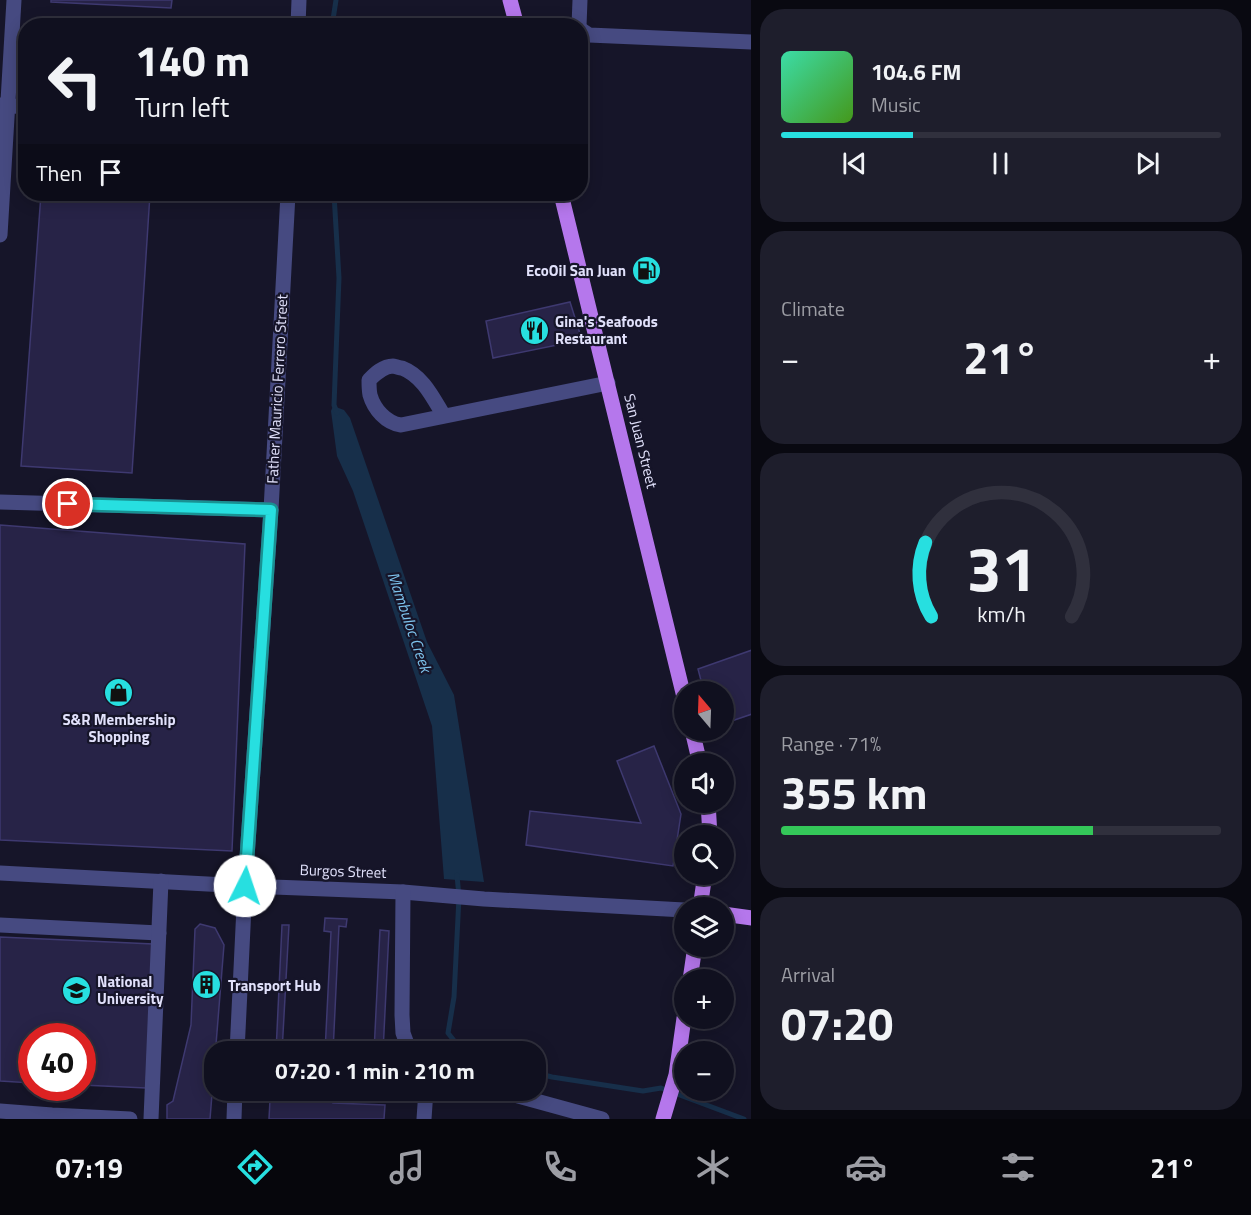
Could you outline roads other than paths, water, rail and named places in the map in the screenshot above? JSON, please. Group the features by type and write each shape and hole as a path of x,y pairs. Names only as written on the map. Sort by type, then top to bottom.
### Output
{"main road":[{"path":"510,0 515,18"},
{"name":"San Juan Street","path":"563,201 680,681"},
{"path":"734,916 751,918"},
{"path":"664,1115 676,1075 682,1029"}],"street":[{"path":"0,236 4,106 14,0"},
{"path":"298,18 299,0"},
{"path":"580,0 580,18"},
{"path":"588,34 751,42"},
{"name":"Father Mauricio Ferrero Street","path":"238,1041 245,886 271,510 288,201"},
{"path":"444,416 418,377 411,372 393,366 381,370 369,380 370,395 375,406 385,419 401,425 608,383"},
{"path":"0,502 271,510"},
{"name":"Burgos Street","path":"0,873 403,892 674,909"},
{"path":"151,1119 161,881"},
{"path":"403,892 402,1015 406,1041"},
{"path":"0,925 159,933"},
{"path":"234,1119 235,1101"},
{"path":"424,1119 425,1101"},
{"path":"536,1101 602,1119"},
{"path":"0,1111 130,1119"}],"water":[{"path":"333,406 344,410 350,418 427,642 454,695 484,882 444,879 432,726 353,491 337,456 331,411"}],"waterway":[{"name":"Mambuloc Creek","path":"333,18 336,0"},
{"name":"Mambuloc Creek","path":"334,201 339,278 334,405 337,413"},
{"name":"Mambuloc Creek","path":"454,1041 448,1033 454,997 459,897 457,875"},
{"name":"Mambuloc Creek","path":"546,1076 643,1091 661,1088 744,1119"}],"place":[{"name":"EcoOil San Juan","path":"647,270"},
{"name":"Gina's Seafoods Restaurant","path":"534,330"},
{"name":"S&R Membership Shopping","path":"119,692"},
{"name":"Transport Hub","path":"207,985"},
{"name":"National University","path":"76,990"}]}
